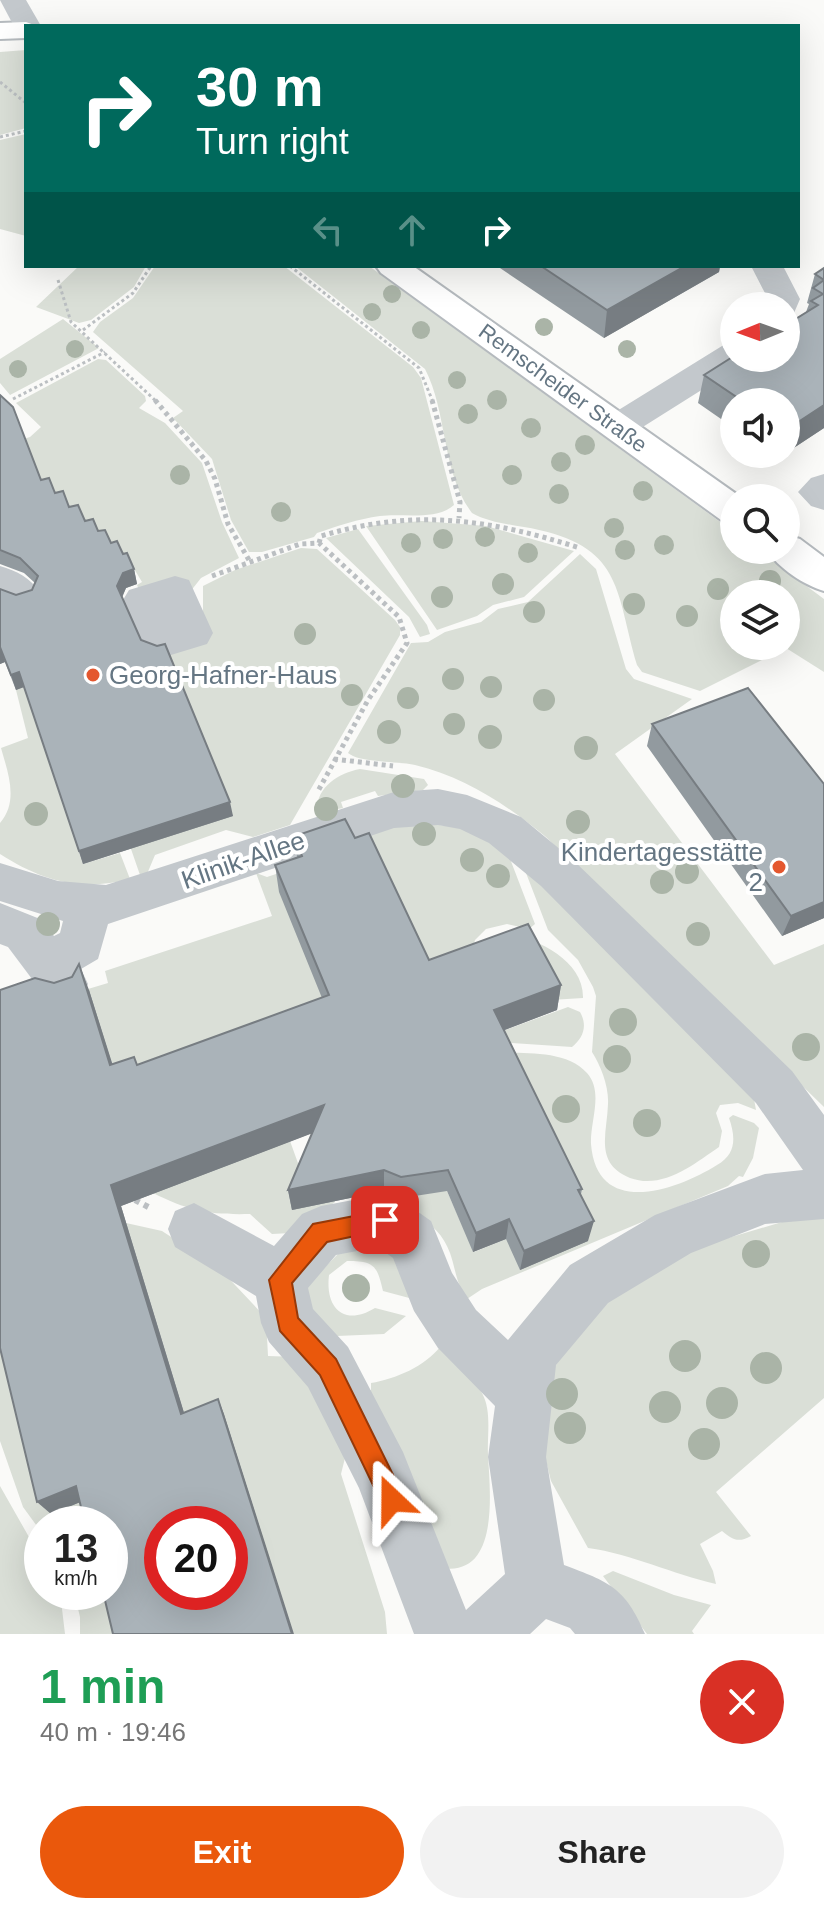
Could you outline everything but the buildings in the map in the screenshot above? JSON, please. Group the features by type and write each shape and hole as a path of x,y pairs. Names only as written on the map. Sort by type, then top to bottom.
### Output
{"main road":[{"path":"0,31 24,28"},
{"name":"Remscheider Straße","path":"395,268 720,501"},
{"path":"800,559 824,577"}],"street":[{"path":"13,0 24,24"},
{"path":"768,268 780,292"},
{"path":"617,427 720,363"},
{"path":"824,487 817,492 824,497"},
{"name":"Klinik-Allee","path":"0,882 58,901 106,905 201,883 394,810 438,807 467,813 505,830 557,873 774,1087 824,1157"},
{"path":"0,923 24,933 56,974 81,945 89,904"},
{"path":"537,1585 517,1457 530,1353 589,1284 674,1233 765,1199 824,1194"},
{"path":"280,1280 321,1232 385,1220 412,1240 433,1292 457,1329 525,1396"},
{"path":"194,1229 280,1280 288,1323 328,1367 375,1460 445,1634"},
{"path":"486,1634 537,1585"},
{"path":"537,1585 591,1606 614,1634"}],"path":[{"path":"0,82 24,101"},
{"path":"0,137 24,131"},
{"path":"83,330 133,293 150,268"},
{"path":"293,268 419,368 429,389 440,440 460,502 459,518"},
{"path":"58,280 71,322 151,394 174,426 206,461 215,479 228,524 249,560 300,544 319,543 399,617 407,634 407,643 368,700 334,759"},
{"path":"13,399 105,352"},
{"path":"319,543 321,536 383,519 459,518 511,527 580,548"}],"shaded area":[{"path":"24,50 24,129 0,135 0,52"},
{"path":"24,134 24,235 0,229 0,140"},
{"path":"77,268 145,268 134,287 91,320 79,323 36,307"},
{"path":"154,268 287,268 413,367 421,378 454,505 429,515 389,515 364,519 262,552 249,552 231,520 212,459 173,418 183,411 93,332 100,322 133,298"},
{"path":"298,268 372,268 720,522 720,564 777,564 798,580 720,580 720,660 762,660 700,691 642,672 637,665 619,596 601,562 587,549 566,538 496,522 472,513 455,479 438,404 425,369"},
{"path":"63,319 99,348 10,395 0,383 0,359"},
{"path":"98,359 106,360 145,396 146,401 139,408 165,423 202,463 222,522 239,558 201,578 190,592 143,600 137,585 142,582 133,567 127,569 0,446 30,437 41,427 16,403"},
{"path":"422,521 486,526 574,551 524,597 493,605 477,616 437,630 366,526"},
{"path":"358,529 427,625 430,634 420,637 409,617 326,538"},
{"path":"301,548 317,549 395,620 400,627 400,635 290,825 253,837 226,830 155,855 147,874 140,875 131,849 161,643 203,615 203,586 235,570"},
{"path":"580,554 596,569 626,669 634,679 692,699 615,754 774,965 824,944 824,1107 546,837 516,814 485,794 433,770 361,759 348,753 411,643 428,642 445,632 481,622 498,609 528,602"},
{"path":"800,581 824,599 824,672 800,657"},
{"path":"24,687 83,864 120,853 130,879 95,884 62,882 31,871 0,854 0,823 11,796 1,748 28,738 16,690"},
{"path":"360,769 424,779 428,785 423,790 378,796 375,791 341,802 343,808 317,813 317,804 324,789 336,778"},
{"path":"419,823 459,827 507,851 535,924 529,929 507,924 486,929 475,940 472,951 428,985 366,831"},
{"path":"521,860 754,1099 756,1110 738,1103 720,1105 716,1113 722,1131 719,1147 678,1173 654,1181 642,1181 619,1172 611,1164 605,1147 607,1091 592,1052 596,996 578,960 548,930"},
{"path":"300,866 332,1020 146,1088 114,1070 88,989 108,983 105,971 272,916 256,873 267,877"},
{"path":"505,933 544,946 567,962 576,973 583,998 551,1000 488,940"},
{"path":"568,1007 580,1012 584,1022 581,1036 572,1047 495,1042 492,1035"},
{"path":"500,1052 558,1057 569,1060 587,1073 595,1089 591,1144 596,1167 608,1182 623,1190 641,1192 661,1189 681,1183 723,1161 733,1145 729,1118 733,1115 759,1128 753,1158 743,1177 739,1176 728,1186 482,1289 467,1299 458,1282 450,1253 437,1231 418,1216 372,1197 367,1153 423,1137 474,1252 506,1239"},
{"path":"290,1141 303,1177 331,1166 335,1202 291,1233 272,1234 250,1214 200,1211 153,1193"},
{"path":"824,1215 824,1398 716,1492 751,1536 736,1540 722,1531 700,1544 716,1584 588,1548 551,1481 542,1445 544,1386 584,1315 661,1258 782,1222"},
{"path":"126,1223 162,1231 220,1269 266,1318 268,1356 298,1357 345,1458 341,1474 385,1612 387,1634 294,1634 248,1544 248,1506 228,1506 189,1429"},
{"path":"358,1244 390,1247 413,1299 383,1291 373,1266 347,1261 329,1275 330,1297 339,1311 354,1316 375,1308 406,1316 384,1334 337,1336 293,1299 339,1253"},
{"path":"0,1306 49,1506 24,1508 0,1441"},
{"path":"440,1347 468,1375 485,1400 490,1489 488,1528 483,1546 474,1559 461,1567 442,1568 357,1398 371,1390 371,1383 409,1371"},
{"path":"0,1486 24,1528 24,1610 62,1610 65,1634 0,1634"},
{"path":"88,1499 90,1506 70,1506"},
{"path":"613,1571 674,1595 711,1605 692,1631 694,1634 647,1634 603,1576"},
{"path":"78,1610 116,1610 123,1634 80,1634"}],"place":[{"name":"Georg-Hafner-Haus","path":"93,675"},
{"name":"Kindertagesstätte 2","path":"779,867"}],"route":[{"path":"385,1220 321,1232 280,1280 288,1323 328,1367 382,1473 392,1500"}]}
